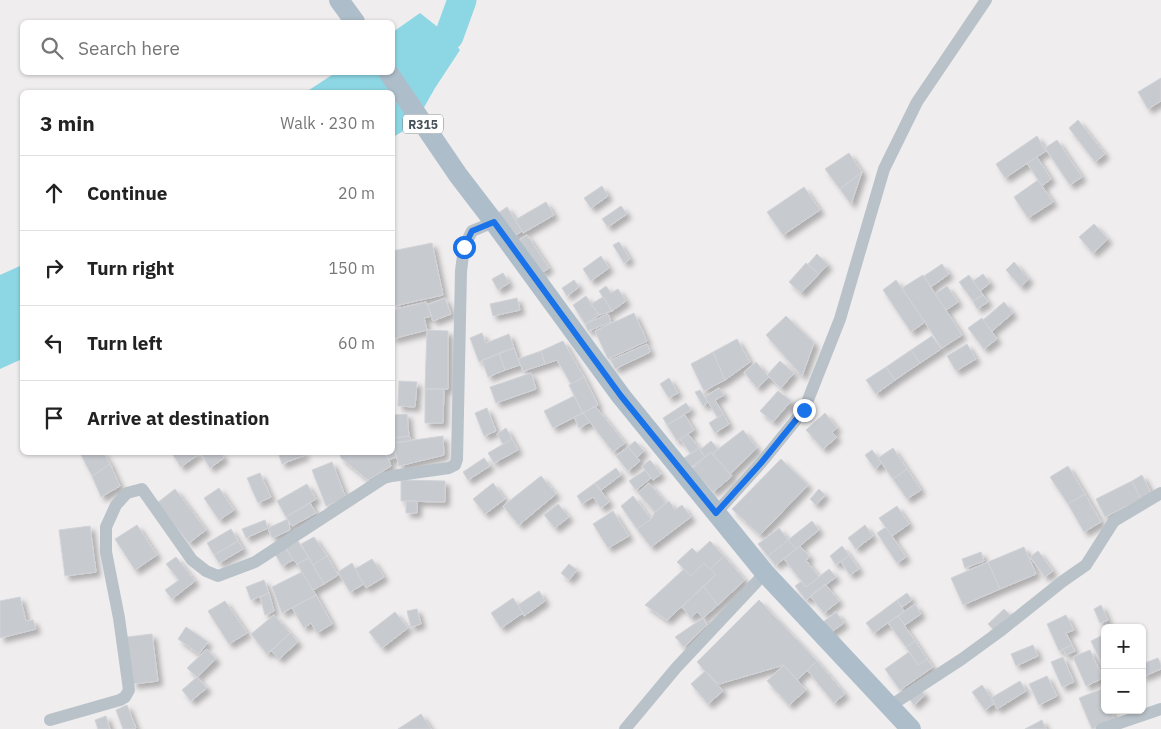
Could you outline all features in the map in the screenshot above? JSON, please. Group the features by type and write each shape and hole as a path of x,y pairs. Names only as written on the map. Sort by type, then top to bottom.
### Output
{"main road":[{"path":"339,0 354,20"},
{"name":"R315","path":"390,75 458,175 621,396 765,573 911,729"}],"street":[{"path":"716,513 761,463 804,410 840,319 884,169 917,102 986,0"},
{"path":"50,720 120,700 125,697 129,690 119,618 106,552 106,527 116,505 127,492 142,488 192,560 206,571 218,576 255,562 384,478 449,468 455,465 457,459 461,270 464,247 472,231 494,222"},
{"path":"890,706 962,659 1086,565 1114,521 1161,493"},
{"path":"625,729 676,668 765,573"},
{"path":"1102,729 1161,709"}],"water":[{"path":"420,13 449,36 460,50 414,125 395,136 395,90 309,90 332,75 395,75 395,31"},
{"path":"20,266 20,360 0,369 0,275"}],"building":[{"path":"1161,78 1161,101 1148,109 1138,92"},
{"path":"1078,120 1105,154 1095,162 1069,128"},
{"path":"1037,136 1046,151 1005,178 996,164"},
{"path":"1057,140 1082,177 1070,185 1045,148"},
{"path":"849,153 862,172 840,189 825,169"},
{"path":"1037,157 1051,179 1042,186 1027,163"},
{"path":"862,172 851,204 840,189"},
{"path":"1038,180 1053,202 1028,218 1014,197"},
{"path":"602,186 608,196 591,208 584,198"},
{"path":"804,187 820,210 783,235 767,212"},
{"path":"546,202 554,215 523,233 515,220"},
{"path":"621,206 627,214 608,227 602,219"},
{"path":"507,207 522,231 513,237 498,213"},
{"path":"1094,224 1108,239 1093,253 1079,237"},
{"path":"527,235 549,268 541,273 519,240"},
{"path":"619,242 630,259 624,263 613,245"},
{"path":"432,243 443,295 395,306 395,250"},
{"path":"817,254 828,265 819,274 808,264"},
{"path":"601,256 609,268 591,281 583,269"},
{"path":"1014,262 1029,279 1021,287 1006,270"},
{"path":"806,263 819,274 801,293 789,282"},
{"path":"942,264 949,274 931,287 924,276"},
{"path":"503,273 509,283 498,290 492,279"},
{"path":"983,274 990,283 980,291 973,281"},
{"path":"923,275 962,335 942,348 902,288"},
{"path":"969,275 983,295 973,301 959,282"},
{"path":"574,280 579,287 567,296 562,288"},
{"path":"896,280 925,322 911,332 883,290"},
{"path":"606,286 611,293 618,289 626,301 612,311 599,291"},
{"path":"947,286 958,302 946,310 935,294"},
{"path":"983,295 988,302 977,309 973,301"},
{"path":"586,296 599,315 585,324 573,305"},
{"path":"603,297 612,311 599,315 591,304"},
{"path":"445,298 451,314 433,321 427,305"},
{"path":"517,298 520,310 493,316 490,304"},
{"path":"426,302 432,316 424,318 427,330 395,338 395,309"},
{"path":"1004,302 1013,313 992,331 983,320"},
{"path":"634,313 647,341 608,359 595,331"},
{"path":"608,314 611,322 588,331 585,324"},
{"path":"786,316 814,343 802,376 766,335"},
{"path":"982,318 997,339 984,349 968,328"},
{"path":"427,330 448,331 448,389 425,389"},
{"path":"482,333 486,343 509,334 514,348 479,362 470,338"},
{"path":"932,336 941,349 920,363 911,350"},
{"path":"737,339 750,362 725,380 713,352"},
{"path":"563,341 584,377 571,384 557,360 545,364 541,351"},
{"path":"647,344 650,352 615,369 611,360"},
{"path":"967,344 976,359 956,371 947,356"},
{"path":"514,348 520,365 505,370 499,353"},
{"path":"911,350 920,363 895,380 886,367"},
{"path":"541,351 545,364 523,371 518,359"},
{"path":"713,352 725,380 704,391 691,364"},
{"path":"499,353 505,370 488,377 482,360"},
{"path":"780,361 794,373 781,388 767,375"},
{"path":"756,362 769,377 757,388 744,372"},
{"path":"886,367 895,380 876,394 866,380"},
{"path":"531,373 536,389 496,403 490,387"},
{"path":"584,377 598,405 583,413 569,385"},
{"path":"669,378 678,393 669,398 660,384"},
{"path":"399,381 417,382 415,407 398,406"},
{"path":"719,388 724,395 715,400 723,414 718,418 705,397"},
{"path":"425,389 444,389 443,423 425,423"},
{"path":"700,390 708,402 703,406 695,392"},
{"path":"778,391 791,401 773,422 760,411"},
{"path":"574,396 583,413 553,428 544,411"},
{"path":"686,403 691,410 667,425 663,418"},
{"path":"595,406 625,443 613,452 583,413"},
{"path":"487,408 496,431 484,436 475,413"},
{"path":"583,413 590,422 579,428 574,417"},
{"path":"825,413 837,428 832,432 837,437 823,449 806,430"},
{"path":"407,414 409,436 395,438 395,415"},
{"path":"723,414 729,424 715,433 709,423"},
{"path":"685,415 694,430 677,441 667,425"},
{"path":"506,428 512,439 503,444 497,434"},
{"path":"743,430 757,448 730,474 712,454"},
{"path":"688,434 699,448 691,454 680,439"},
{"path":"409,436 412,441 395,443 395,438"},
{"path":"443,436 444,455 399,466 395,443"},
{"path":"512,439 518,450 494,463 488,453"},
{"path":"635,441 644,451 637,458 628,447"},
{"path":"711,441 718,449 705,457 700,450"},
{"path":"628,447 640,461 628,471 616,456"},
{"path":"699,448 705,457 691,467 684,458"},
{"path":"893,448 907,469 893,479 878,458"},
{"path":"872,450 882,463 875,469 865,455"},
{"path":"395,452 396,457 388,460 387,455 395,455"},
{"path":"711,452 732,476 713,492 701,478 696,481 688,472"},
{"path":"81,455 105,455 110,464 92,476"},
{"path":"173,455 197,455 181,467"},
{"path":"202,455 222,455 224,458 210,468"},
{"path":"279,455 305,455 282,464"},
{"path":"340,455 387,455 391,466 368,480 341,458"},
{"path":"484,458 490,466 468,480 463,472"},
{"path":"781,459 808,485 760,535 732,509"},
{"path":"650,460 661,474 653,480 642,466"},
{"path":"332,462 346,498 326,506 312,470"},
{"path":"110,464 120,486 101,497 92,476"},
{"path":"1068,466 1085,494 1068,504 1050,477"},
{"path":"616,468 621,475 601,490 595,483"},
{"path":"907,469 921,490 907,499 893,479"},
{"path":"645,470 651,478 636,490 629,481"},
{"path":"260,473 271,497 258,503 247,478"},
{"path":"1142,475 1151,493 1141,499 1132,481"},
{"path":"541,476 556,494 519,525 503,506"},
{"path":"401,480 445,481 445,502 401,501"},
{"path":"1132,481 1141,499 1105,517 1096,499"},
{"path":"493,483 505,499 485,514 473,499"},
{"path":"595,483 609,502 601,508 593,497 582,504 577,496"},
{"path":"649,483 666,503 655,512 638,493"},
{"path":"307,484 316,499 286,517 277,501"},
{"path":"219,488 234,510 219,520 204,498"},
{"path":"175,489 206,530 189,543 157,503"},
{"path":"819,489 825,495 816,505 810,499"},
{"path":"1085,494 1101,522 1084,532 1068,504"},
{"path":"633,496 651,519 637,529 621,506"},
{"path":"406,501 417,501 417,513 406,513"},
{"path":"669,501 675,510 682,505 691,517 651,547 637,529 651,519 655,512"},
{"path":"310,503 316,513 292,526 286,517"},
{"path":"558,504 569,517 555,528 544,515"},
{"path":"897,506 909,524 892,536 879,518"},
{"path":"613,511 629,536 608,548 593,524"},
{"path":"288,519 290,530 272,538 268,528"},
{"path":"265,520 268,528 246,538 242,529"},
{"path":"812,521 819,530 796,549 788,540"},
{"path":"137,525 157,555 135,570 115,539"},
{"path":"865,525 873,536 856,549 848,538"},
{"path":"90,526 96,572 65,576 59,530"},
{"path":"886,527 906,557 897,563 877,533"},
{"path":"779,528 788,540 768,556 758,544"},
{"path":"231,529 238,541 214,555 207,543"},
{"path":"314,537 327,556 313,565 301,544"},
{"path":"788,540 796,549 776,565 768,556"},
{"path":"238,541 243,549 219,563 214,555"},
{"path":"298,541 309,558 297,564 286,548"},
{"path":"710,541 724,556 710,569 704,563 691,576 677,562 692,548 697,553"},
{"path":"800,546 810,557 806,560 819,577 806,587 784,559"},
{"path":"842,546 849,555 836,565 830,556"},
{"path":"1024,547 1036,574 1000,589 988,562"},
{"path":"286,548 293,560 282,566 275,554"},
{"path":"1038,551 1053,571 1045,577 1030,557"},
{"path":"981,552 984,561 965,568 962,559"},
{"path":"849,555 859,569 850,575 841,562"},
{"path":"327,556 338,575 324,584 313,565"},
{"path":"724,556 745,580 718,605 703,586 716,575 710,569"},
{"path":"176,557 195,581 172,599 165,590 179,580 166,564"},
{"path":"309,558 324,584 313,590 297,564"},
{"path":"372,559 384,577 366,588 355,569"},
{"path":"988,562 1000,589 963,605 951,578"},
{"path":"352,563 364,584 350,592 338,572"},
{"path":"704,563 716,575 667,620 645,605 684,569 691,576"},
{"path":"569,564 577,570 569,580 561,573"},
{"path":"829,569 836,577 806,600 795,586 802,581 806,587"},
{"path":"302,572 316,595 282,613 272,587"},
{"path":"264,580 269,593 251,600 246,587"},
{"path":"825,584 839,601 824,613 810,596"},
{"path":"703,586 718,605 703,618 697,612 691,618 682,607"},
{"path":"539,591 545,601 524,616 518,605"},
{"path":"269,593 274,611 265,615 260,597"},
{"path":"907,593 912,600 902,607 897,600"},
{"path":"316,595 332,624 317,633 311,623 304,628 292,608"},
{"path":"20,597 26,621 33,620 36,629 0,638 0,601"},
{"path":"513,598 523,613 501,628 491,613"},
{"path":"759,600 817,661 797,680 784,665 719,684 697,662"},
{"path":"897,600 904,611 874,633 866,623"},
{"path":"225,601 247,633 229,644 208,611"},
{"path":"915,604 921,614 905,625 898,616"},
{"path":"1101,605 1108,620 1100,623 1094,609"},
{"path":"417,609 421,624 411,627 407,611"},
{"path":"1004,609 1010,615 994,630 988,624"},
{"path":"395,612 408,628 382,648 369,632"},
{"path":"836,612 844,623 826,636 818,626"},
{"path":"274,615 290,633 267,654 251,634"},
{"path":"1066,615 1074,630 1066,633 1072,645 1059,651 1047,624"},
{"path":"898,616 915,641 906,647 888,623"},
{"path":"703,618 707,625 684,647 675,637"},
{"path":"186,627 208,642 199,654 178,639"},
{"path":"290,633 298,642 279,659 271,651"},
{"path":"152,634 158,681 133,684 127,637"},
{"path":"1101,636 1101,662 1091,641"},
{"path":"915,641 927,659 918,665 906,647"},
{"path":"1033,645 1038,656 1016,666 1011,654"},
{"path":"1072,645 1075,651 1066,655 1063,649"},
{"path":"207,649 216,659 197,677 187,668"},
{"path":"1090,650 1101,674 1101,679 1086,686 1073,657"},
{"path":"909,652 918,665 927,659 933,667 900,690 885,669"},
{"path":"1063,657 1074,682 1062,687 1051,662"},
{"path":"1158,658 1161,669 1146,675 1146,662"},
{"path":"817,661 845,694 834,703 807,670"},
{"path":"784,665 806,690 789,705 767,681"},
{"path":"705,671 723,691 708,704 691,684"},
{"path":"1047,676 1057,696 1039,705 1029,684"},
{"path":"197,677 207,688 191,701 182,690"},
{"path":"1020,681 1026,691 997,709 991,698"},
{"path":"982,685 995,703 985,710 972,692"},
{"path":"919,688 925,695 914,705 908,697"},
{"path":"1101,689 1101,714 1112,714 1115,721 1092,729 1079,698"},
{"path":"127,705 136,728 133,729 123,729 116,710"},
{"path":"421,714 431,729 398,729"},
{"path":"106,716 110,729 98,729 95,720"},
{"path":"1042,720 1046,729 1025,729"}],"waterway":[{"path":"385,90 449,36 462,0"}],"route":[{"path":"464,247 472,231 494,222 621,396 716,513 761,463 804,410"}]}
